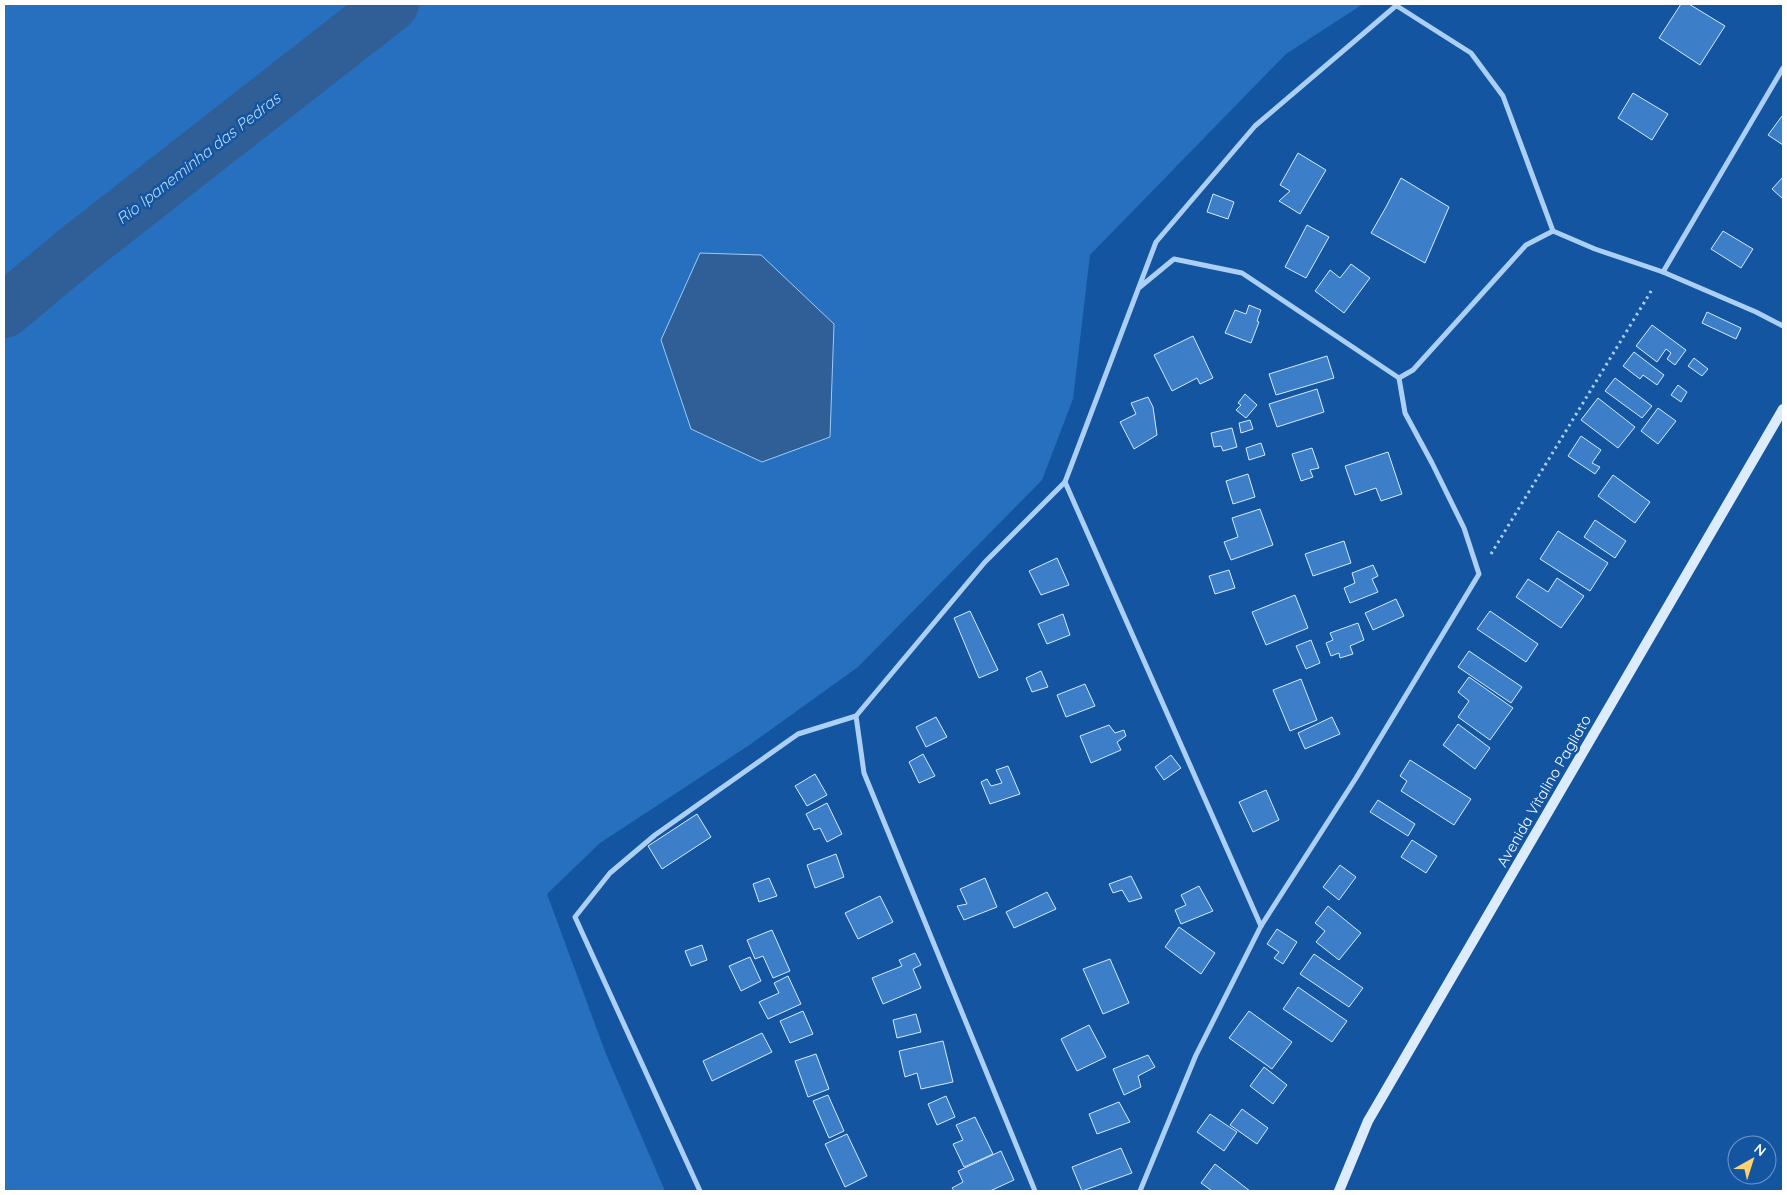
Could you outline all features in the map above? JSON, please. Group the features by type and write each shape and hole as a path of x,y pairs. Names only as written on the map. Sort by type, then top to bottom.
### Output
{"street":[{"path":"700,1191 574,917 610,873 655,835 798,734 856,716 985,562 1066,482 1156,242 1256,126 1397,5 1470,53 1503,96 1553,231 1595,249 1663,272 1756,312 1783,326"},
{"path":"1663,272 1783,68"},
{"path":"1400,378 1413,370 1526,245 1553,231"},
{"path":"1140,287 1174,259 1242,273 1400,378 1405,413 1464,528 1479,574 1356,778 1261,926 1196,1055 1140,1191"},
{"name":"Avenida Vitalino Pagliato","path":"1339,1191 1368,1121 1783,409"},
{"path":"1066,482 1261,926"},
{"path":"856,716 864,774 1035,1191"}],"path":[{"path":"1479,574 1663,272"}],"shaded area":[{"path":"4,4 1363,4 1286,54 1090,255 1073,399 1042,480 858,667 748,746 600,843 547,894 606,1054 665,1191 4,1191"},
{"path":"700,253 761,255 834,324 830,437 762,462 691,429 661,340"}],"building":[{"path":"1681,4 1689,4 1725,26 1700,65 1659,38"},
{"path":"1633,93 1668,114 1652,140 1618,118"},
{"path":"1783,117 1783,145 1768,135"},
{"path":"1298,153 1326,170 1300,214 1279,201 1290,191 1280,185"},
{"path":"1783,177 1783,199 1772,189"},
{"path":"1401,178 1449,207 1425,263 1371,233"},
{"path":"1213,194 1234,202 1228,219 1207,212"},
{"path":"1307,225 1329,237 1306,278 1285,267"},
{"path":"1723,231 1753,249 1741,268 1711,249"},
{"path":"1351,264 1370,278 1344,313 1315,291 1330,270 1340,278"},
{"path":"1249,305 1261,310 1257,321 1259,322 1251,343 1225,333 1235,310 1246,314"},
{"path":"1707,312 1741,328 1736,339 1702,323"},
{"path":"1652,325 1686,350 1675,365 1667,359 1671,353 1666,349 1657,362 1636,346"},
{"path":"1193,336 1213,378 1200,384 1197,378 1172,391 1154,355"},
{"path":"1634,352 1664,375 1657,385 1643,375 1640,379 1623,366"},
{"path":"1327,356 1334,378 1276,395 1269,374"},
{"path":"1694,358 1708,369 1702,376 1688,366"},
{"path":"1615,378 1652,406 1642,418 1605,391"},
{"path":"1678,385 1687,392 1681,402 1671,395"},
{"path":"1317,389 1324,412 1277,427 1269,404"},
{"path":"1245,394 1257,405 1246,418 1236,410 1241,405 1238,403"},
{"path":"1148,397 1153,407 1157,435 1134,449 1120,422 1136,414 1131,403"},
{"path":"1598,398 1635,427 1618,448 1581,420"},
{"path":"1658,408 1676,421 1658,444 1641,431"},
{"path":"1250,420 1253,429 1241,433 1239,423"},
{"path":"1232,428 1237,447 1223,451 1221,446 1214,447 1211,433"},
{"path":"1581,436 1601,450 1592,463 1600,467 1595,474 1568,456"},
{"path":"1261,443 1265,455 1249,460 1246,448"},
{"path":"1312,448 1319,468 1310,470 1313,477 1301,481 1292,454"},
{"path":"1388,452 1402,494 1381,501 1376,488 1355,495 1345,466"},
{"path":"1248,474 1255,497 1233,504 1226,481"},
{"path":"1613,475 1650,502 1635,523 1598,496"},
{"path":"1260,509 1273,545 1231,560 1224,542 1238,537 1232,518"},
{"path":"1595,520 1626,541 1615,558 1584,537"},
{"path":"1558,531 1608,563 1590,591 1540,559"},
{"path":"1344,541 1351,563 1313,576 1305,554"},
{"path":"1057,558 1069,585 1041,595 1029,571"},
{"path":"1373,565 1378,576 1372,579 1378,592 1350,603 1344,588 1355,583 1352,573"},
{"path":"1229,570 1235,588 1215,594 1209,576"},
{"path":"1557,578 1584,596 1561,628 1516,597 1528,579 1548,592"},
{"path":"1295,595 1308,628 1266,645 1252,612"},
{"path":"1396,599 1404,616 1373,630 1365,613"},
{"path":"970,611 998,670 979,678 954,618"},
{"path":"1490,611 1538,644 1526,662 1477,629"},
{"path":"1063,614 1070,635 1047,644 1038,624"},
{"path":"1358,623 1364,640 1350,646 1353,654 1340,658 1339,653 1331,656 1326,643 1333,640 1330,633"},
{"path":"1311,640 1320,663 1306,669 1296,646"},
{"path":"1469,651 1522,687 1511,703 1458,667"},
{"path":"1041,671 1048,687 1032,692 1026,678"},
{"path":"1469,677 1513,708 1490,740 1458,717 1469,701 1458,692"},
{"path":"1301,679 1317,720 1290,731 1273,690"},
{"path":"1085,684 1095,706 1066,717 1057,695"},
{"path":"936,717 947,737 926,747 916,727"},
{"path":"1332,717 1340,734 1305,749 1298,733"},
{"path":"1458,724 1490,748 1475,769 1443,745"},
{"path":"1109,725 1115,733 1124,730 1126,736 1117,742 1121,750 1091,763 1080,736"},
{"path":"923,754 935,776 919,783 909,762"},
{"path":"1171,755 1181,768 1164,780 1155,767"},
{"path":"1410,760 1471,799 1454,825 1401,791 1407,781 1400,776"},
{"path":"1008,766 1020,794 990,804 981,782 987,779 991,786 1002,783 996,770"},
{"path":"815,774 827,795 807,806 795,786"},
{"path":"1266,790 1279,820 1253,832 1239,802"},
{"path":"1378,800 1415,824 1408,836 1370,812"},
{"path":"827,803 842,834 827,842 820,828 814,830 806,814"},
{"path":"697,814 711,837 662,869 648,846"},
{"path":"1412,840 1437,856 1426,873 1401,857"},
{"path":"836,854 844,877 815,888 807,865"},
{"path":"1340,865 1356,877 1339,900 1323,887"},
{"path":"1131,876 1142,898 1129,902 1122,890 1113,893 1109,884"},
{"path":"769,878 777,896 759,902 753,884"},
{"path":"985,878 997,907 964,920 957,906 967,904 960,889"},
{"path":"1199,886 1213,911 1181,924 1175,910 1186,905 1181,895"},
{"path":"1047,892 1056,909 1014,928 1006,912"},
{"path":"880,896 893,922 858,939 845,913"},
{"path":"1328,906 1361,933 1339,960 1316,942 1325,931 1315,923"},
{"path":"1179,927 1215,953 1201,974 1165,947"},
{"path":"1277,929 1297,942 1283,964 1274,958 1279,952 1267,944"},
{"path":"772,930 790,971 773,978 763,956 755,959 747,940"},
{"path":"702,945 707,960 691,966 685,951"},
{"path":"915,953 921,965 913,969 921,988 883,1004 872,978 902,966 899,960"},
{"path":"1314,954 1363,988 1349,1007 1300,974"},
{"path":"750,957 761,981 741,991 729,966"},
{"path":"1110,959 1129,1003 1103,1014 1083,969"},
{"path":"788,976 801,1004 768,1019 759,1002 779,993 774,983"},
{"path":"1298,987 1347,1021 1332,1042 1283,1009"},
{"path":"803,1011 813,1034 790,1043 780,1021"},
{"path":"1249,1011 1292,1042 1272,1069 1229,1038"},
{"path":"916,1014 921,1032 897,1038 893,1020"},
{"path":"1089,1025 1106,1057 1077,1071 1061,1039"},
{"path":"762,1033 772,1052 712,1081 703,1061"},
{"path":"943,1041 953,1082 921,1089 917,1073 905,1077 899,1051"},
{"path":"816,1054 829,1089 808,1097 795,1061"},
{"path":"1148,1055 1155,1067 1138,1076 1141,1087 1124,1095 1113,1069"},
{"path":"1264,1067 1287,1085 1273,1104 1250,1086"},
{"path":"828,1095 844,1131 829,1138 813,1101"},
{"path":"946,1096 955,1117 937,1125 928,1104"},
{"path":"1119,1102 1130,1122 1097,1134 1089,1114"},
{"path":"1242,1109 1268,1128 1257,1144 1230,1125"},
{"path":"1210,1114 1237,1132 1224,1151 1197,1132"},
{"path":"975,1117 993,1154 964,1167 953,1144 963,1140 956,1125"},
{"path":"847,1134 867,1176 845,1187 825,1144"},
{"path":"1121,1148 1132,1173 1082,1191 1072,1167"},
{"path":"1001,1151 1014,1180 990,1191 954,1191 952,1188 963,1182 958,1171"},
{"path":"1215,1164 1250,1191 1212,1191 1201,1183"}],"waterway":[{"name":"Rio Ipaneminha das Pedras","path":"4,311 76,251 392,4"}]}
